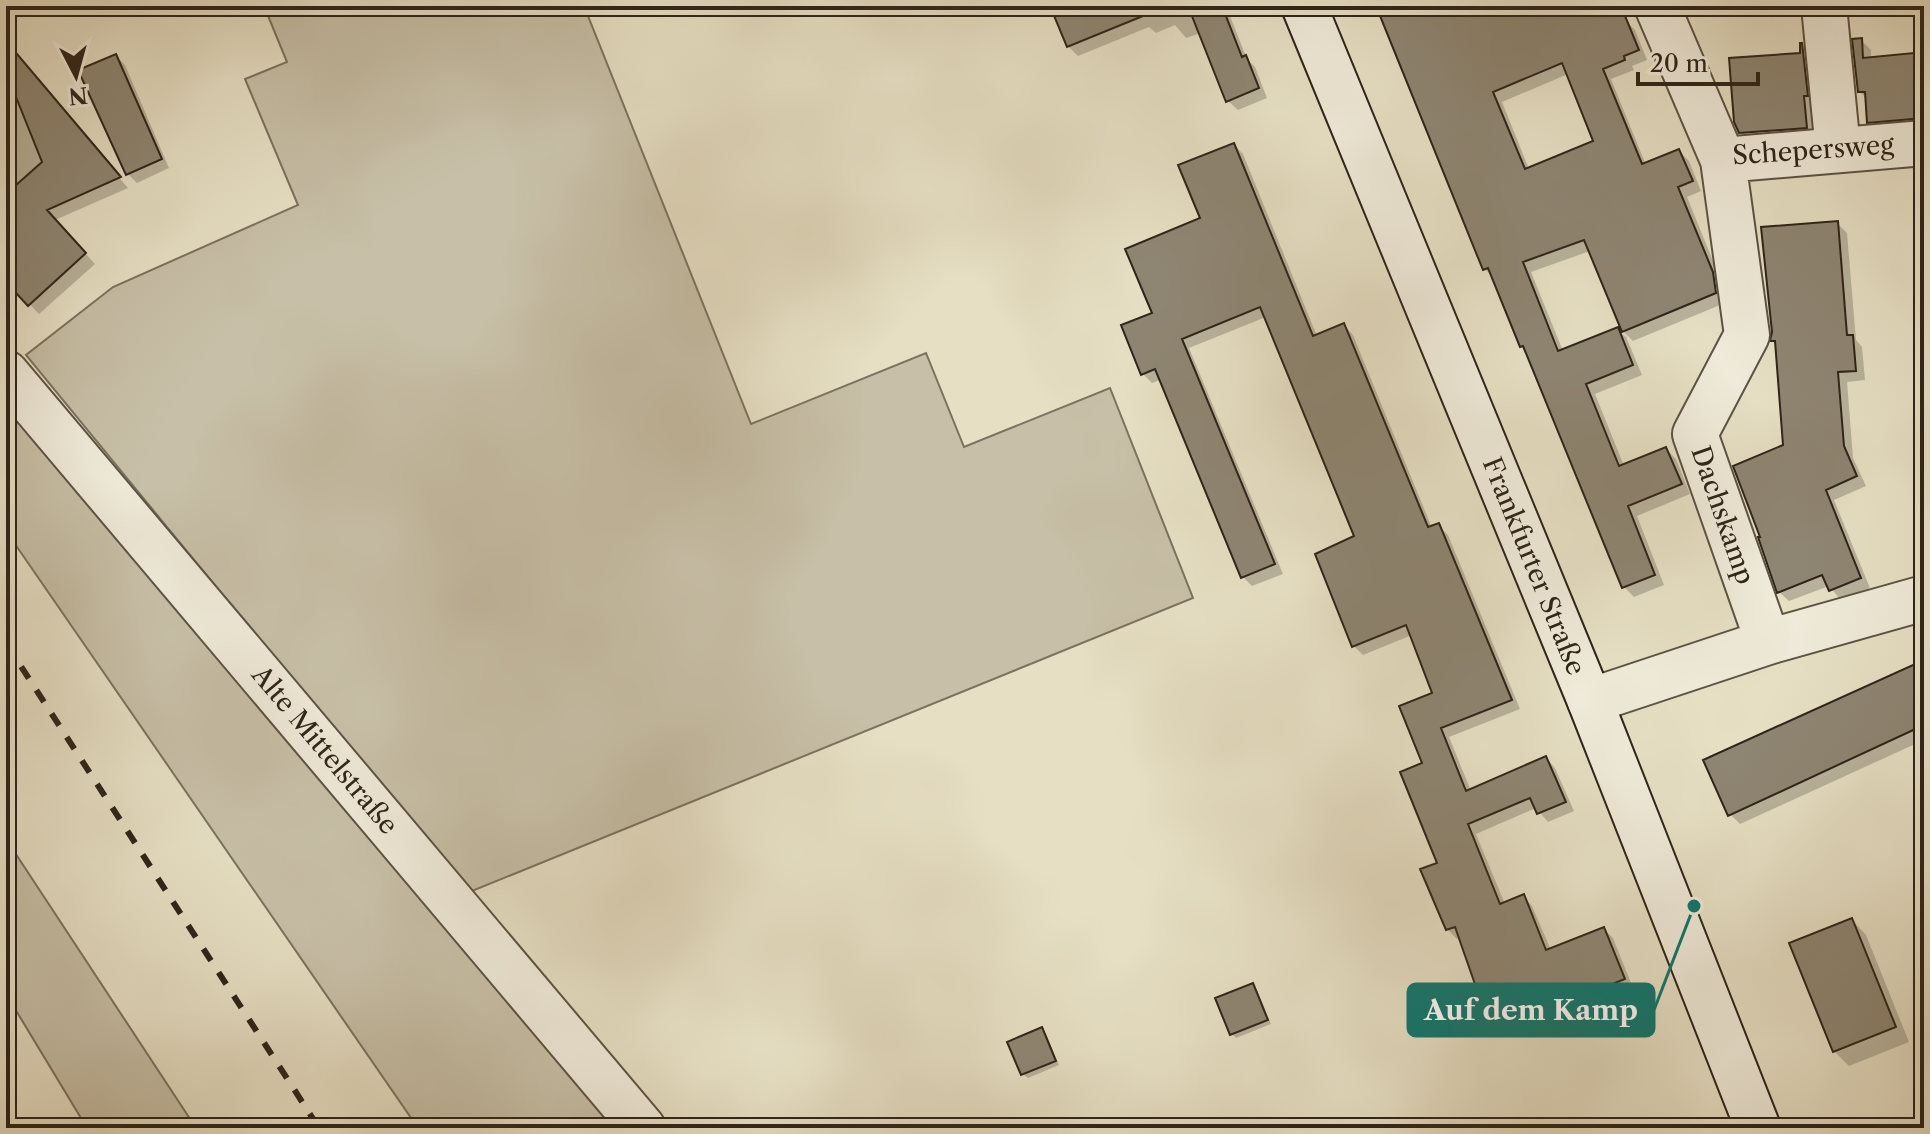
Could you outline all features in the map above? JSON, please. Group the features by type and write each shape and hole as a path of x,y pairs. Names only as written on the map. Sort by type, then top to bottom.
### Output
{"street":[{"name":"Frankfurter Straße","path":"1304,6 1590,701 1758,1128"},
{"name":"Schepersweg","path":"1657,6 1723,160 1924,143"},
{"path":"1824,6 1838,150"},
{"name":"Dachskamp","path":"1723,160 1747,335 1695,434 1768,642"},
{"name":"Alte Mittelstraße","path":"6,373 643,1128"},
{"path":"1590,701 1768,642 1924,598"}],"shaded area":[{"path":"264,6 584,6 751,424 926,353 964,447 1110,388 1193,598 467,893 26,355 113,287 298,205 245,79 287,62"},
{"path":"6,407 620,1128 418,1128 6,531"},
{"path":"6,839 196,1128 87,1128 6,994"}],"building":[{"path":"1050,6 1165,6 1165,7 1067,47"},
{"path":"1188,6 1222,6 1242,57 1246,55 1259,88 1226,102"},
{"path":"1376,6 1621,6 1639,50 1603,69 1642,164 1679,149 1693,181 1678,187 1713,272 1716,293 1622,332 1584,240 1523,262 1558,351 1618,327 1633,365 1586,384 1619,466 1666,447 1682,484 1628,506 1655,575 1622,588 1523,346 1520,347 1488,268 1483,270","holes":["1562,63 1593,141 1525,169 1493,92"]},
{"path":"1862,38 1863,58 1924,52 1924,118 1867,123 1865,92 1858,92 1852,39"},
{"path":"6,41 121,177 47,210 86,253 28,306 6,282 6,194 42,162 6,72"},
{"path":"1800,43 1808,96 1804,96 1807,128 1739,133 1734,122 1729,58 1800,53"},
{"path":"116,54 162,159 126,175 78,70"},
{"path":"1234,143 1313,336 1344,323 1428,527 1439,523 1512,700 1441,728 1466,791 1546,756 1566,802 1537,814 1530,798 1468,824 1500,904 1524,894 1546,950 1604,927 1625,979 1565,1003 1542,990 1484,1010 1455,927 1446,930 1420,869 1437,863 1400,772 1422,763 1399,706 1432,693 1406,625 1352,647 1315,554 1354,536 1260,307 1182,339 1275,564 1241,578 1155,369 1141,375 1121,325 1152,313 1125,249 1200,218 1178,165"},
{"path":"1838,221 1847,335 1853,335 1856,371 1838,372 1844,446 1857,476 1826,490 1861,578 1829,591 1822,575 1777,593 1733,466 1783,445 1775,341 1770,341 1772,332 1761,227"},
{"path":"1924,660 1924,725 1728,816 1703,760"},
{"path":"1852,918 1896,1027 1833,1052 1789,943"},
{"path":"1253,983 1268,1020 1230,1035 1215,998"},
{"path":"1042,1027 1056,1061 1021,1075 1007,1042"}],"railway":[{"path":"6,643 319,1128"}],"place":[{"name":"Auf dem Kamp","path":"1694,906"}]}
